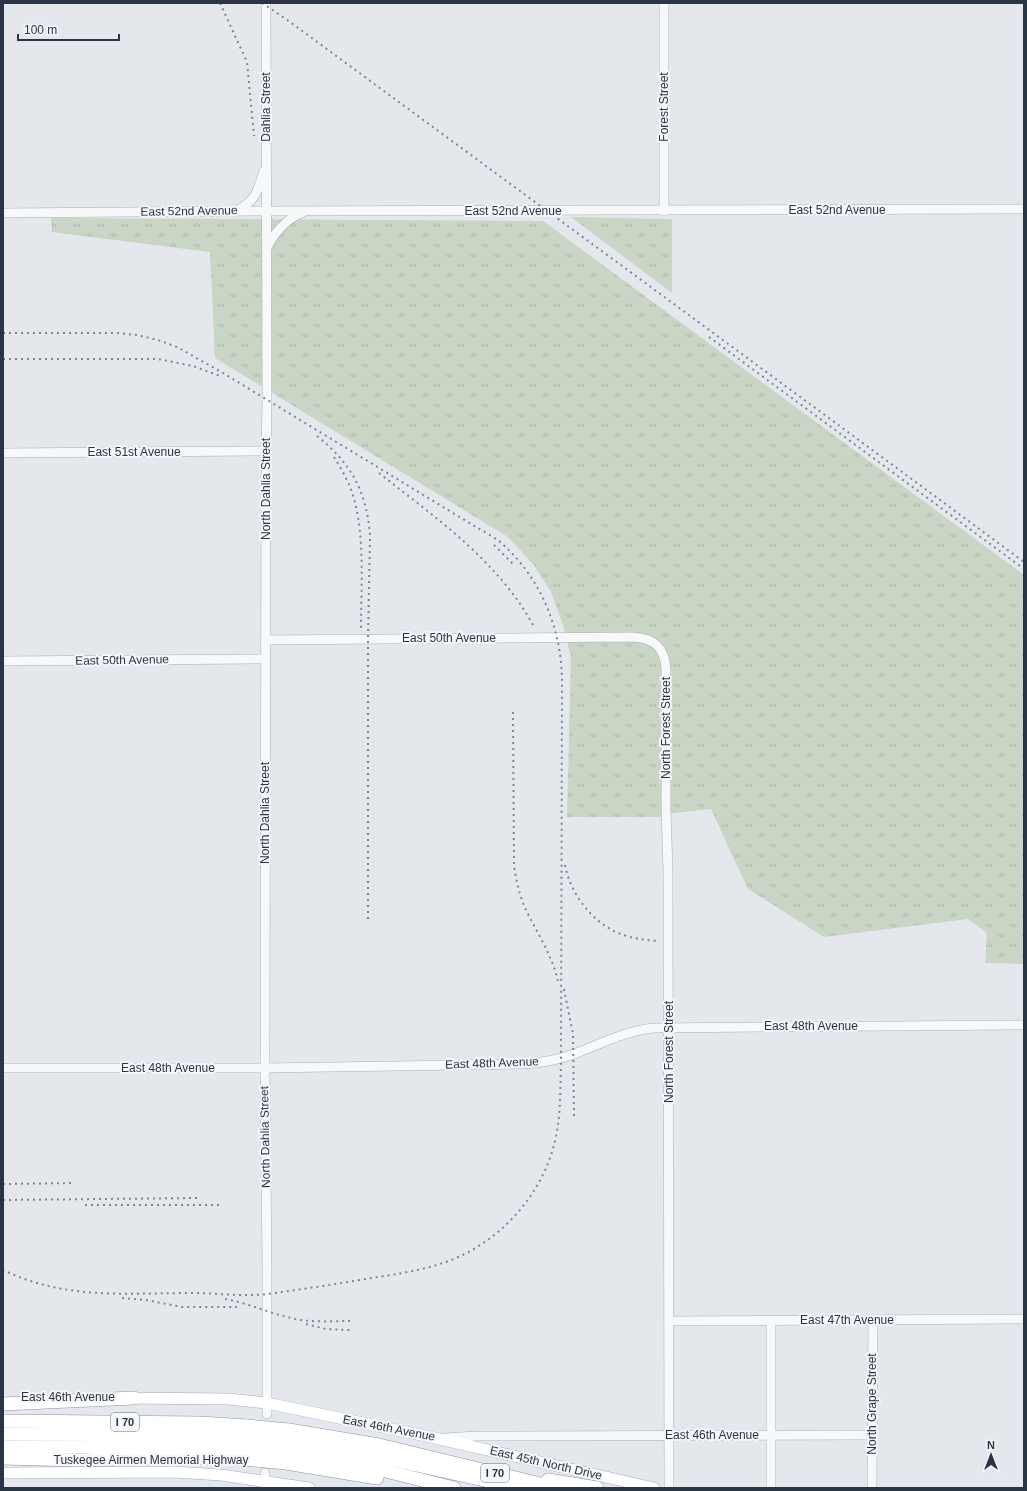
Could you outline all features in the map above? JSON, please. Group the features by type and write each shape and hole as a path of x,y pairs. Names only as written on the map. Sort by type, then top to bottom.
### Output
{"highway":[{"path":"3,1404 134,1398"},
{"name":"Tuskegee Airmen Memorial Highway","path":"3,1422 198,1423 246,1442 288,1446 379,1445 557,1488"},
{"path":"3,1434 158,1434 246,1442"},
{"path":"3,1447 208,1446 246,1442"},
{"name":"Tuskegee Airmen Memorial Highway","path":"3,1458 78,1460 197,1457 246,1442 288,1446 368,1476 416,1488"},
{"path":"288,1446 454,1488"},
{"path":"288,1446 349,1450 520,1488"},
{"path":"432,1457 597,1488"}],"main road":[{"name":"East 46th Avenue","path":"3,1398 104,1397 228,1399 267,1409 439,1439"},
{"name":"East 45th North Drive","path":"439,1439 654,1488"},
{"path":"3,1473 174,1472 265,1481 309,1488"}],"street":[{"name":"Dahlia Street","path":"266,3 266,211"},
{"name":"Forest Street","path":"664,3 664,211"},
{"path":"238,211 255,197 264,170 266,157"},
{"name":"East 52nd Avenue","path":"3,213 238,211 1024,210"},
{"name":"North Dahlia Street","path":"266,211 267,400 265,640 265,1068 267,1409"},
{"path":"266,249 272,238 292,217 297,214 313,211"},
{"name":"East 51st Avenue","path":"3,453 266,451"},
{"name":"East 50th Avenue","path":"265,640 632,637"},
{"name":"North Forest Street","path":"632,637 645,638 655,644 662,652 666,666 669,1027 669,1488"},
{"name":"East 50th Avenue","path":"3,661 265,659"},
{"name":"East 48th Avenue","path":"3,1068 265,1068 533,1063 574,1054 627,1032 669,1027 1024,1025"},
{"name":"East 47th Avenue","path":"669,1321 1024,1319"},
{"name":"North Grape Street","path":"872,1320 872,1488"},
{"path":"771,1321 771,1488"},
{"name":"East 46th Avenue","path":"439,1439 478,1436 872,1434"}],"green space":[{"path":"571,217 672,219 672,293"},
{"path":"51,218 543,221 1024,575 1024,964 985,963 987,933 968,919 824,937 748,889 711,809 674,813 660,817 567,817 571,658 563,625 551,592 533,564 508,537 215,358 210,252 52,232"}],"railway":[{"path":"220,3 247,62 254,136"},
{"path":"262,3 286,19 1024,562"},
{"path":"3,333 116,333 137,335 158,340 177,347 223,373 490,535 499,541 513,555 537,586 546,604 558,640 562,679 561,1065 559,1113 557,1132 549,1162 540,1181 514,1216 499,1231 481,1244 463,1255 443,1263 392,1275 267,1294 96,1293 50,1286 26,1280 3,1270"},
{"path":"709,337 1024,569"},
{"path":"3,359 158,359 193,366 220,376"},
{"path":"317,436 339,457 355,480 361,492 365,506 370,536 368,639 368,920"},
{"path":"334,457 343,472 354,499 360,530 362,563 361,628"},
{"path":"379,473 444,524 484,561 519,602 533,625"},
{"path":"494,545 514,565"},
{"path":"513,712 514,867 523,903 549,955 558,981"},
{"path":"565,865 571,885 576,895 590,913 598,920 607,927 626,936 658,941"},
{"path":"564,989 573,1034 574,1116"},
{"path":"3,1184 74,1183"},
{"path":"3,1200 198,1198"},
{"path":"85,1205 221,1205"},
{"path":"122,1298 146,1300 182,1307 237,1307"},
{"path":"225,1299 298,1320 350,1321"},
{"path":"306,1324 326,1329 350,1330"}]}
